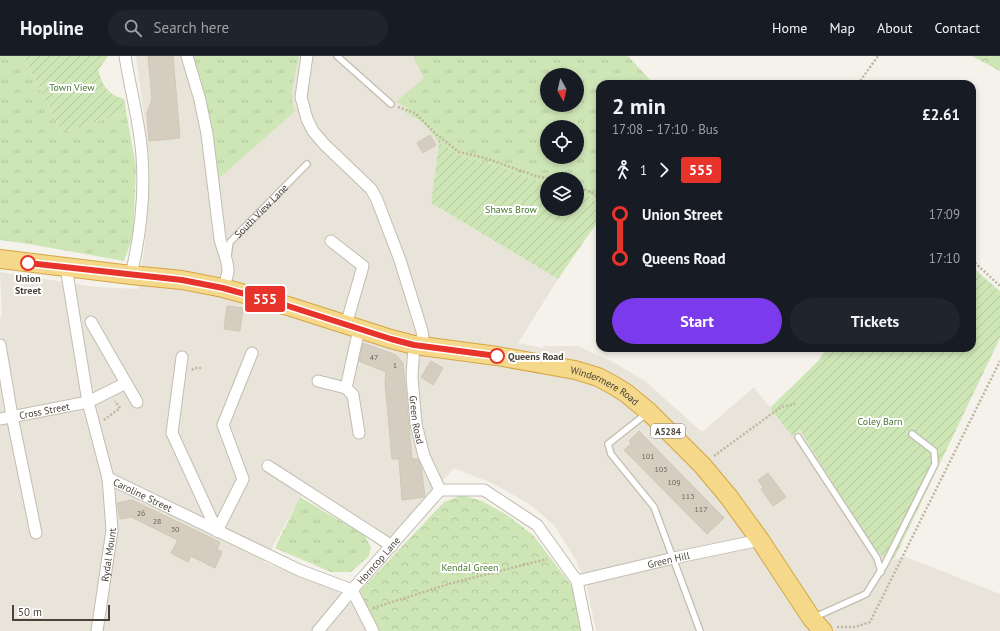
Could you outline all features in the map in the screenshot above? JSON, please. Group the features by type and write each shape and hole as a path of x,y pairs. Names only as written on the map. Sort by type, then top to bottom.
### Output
{"highway":[{"name":"Windermere Road","path":"0,259 182,280 223,288 288,306 391,339 419,345 497,356 575,370 598,377 613,384 626,393 648,412 702,465 717,482 760,540 818,625"}],"street":[{"path":"125,56 142,156 142,207 137,252 131,275"},
{"path":"187,56 200,100 207,134 220,239 227,262"},
{"path":"307,56 301,97 307,119 313,131 324,144 371,189 377,200 405,273 422,331 419,345"},
{"path":"331,241 363,266 352,327 346,388"},
{"name":"South View Lane","path":"223,288 228,272 227,262"},
{"name":"Caroline Street","path":"66,267 88,402 108,478 299,570 352,590"},
{"path":"91,322 137,402"},
{"path":"0,345 12,416 36,534"},
{"name":"Green Road","path":"419,345 412,378 416,424 424,456 440,490"},
{"path":"217,531 243,479 223,425 252,353"},
{"path":"182,357 172,433 217,531"},
{"path":"318,381 346,388 353,396 359,433"},
{"name":"Cross Street","path":"0,419 88,402 126,384"},
{"path":"268,466 392,546"},
{"name":"Rydal Mount","path":"97,631 112,530 108,478"},
{"path":"440,490 484,490 537,525 577,581 587,631"},
{"name":"Horncop Lane","path":"318,631 440,490"},
{"name":"Green Hill","path":"577,581 674,558 760,540"},
{"path":"352,590 373,631"}],"lane":[{"path":"337,56 391,104"},
{"name":"South View Lane","path":"227,262 230,242 307,164"},
{"path":"648,412 608,444 611,454 654,507 700,631"},
{"path":"818,625 866,594 881,572 935,464 934,451 912,434"},
{"path":"798,437 877,558 881,572"}],"path":[{"path":"861,80 878,56"},
{"path":"391,104 415,113 436,134 459,152 485,158 540,177"},
{"path":"584,189 596,195"},
{"path":"976,264 1000,286"},
{"path":"103,421 120,408 108,392"},
{"path":"702,465 781,407 795,404"},
{"path":"363,611 452,583 559,556"}],"shaded area":[{"path":"136,56 413,56 425,78 408,108 415,119 423,123 439,143 431,203 558,279 518,343 543,348 544,346 578,346 615,363 645,381 702,432 754,387 792,436 800,430 872,546 888,561 906,557 1000,594 1000,631 596,631 587,587 576,560 554,525 529,504 494,484 454,468 392,538 308,484 264,562 337,591 356,609 367,631 0,631 0,317 2,316 0,272 96,287 138,289 145,244 150,169"}],"green space":[{"path":"0,56 23,56 62,133 126,112 136,167 133,236 124,261 0,240"},
{"name":"Town View","path":"23,56 108,56 98,70 106,89 113,95 124,99 126,112 62,133"},
{"path":"191,56 299,56 292,91 295,111 216,181"},
{"path":"413,56 628,56 650,80 596,80 596,201 584,193 584,172 540,172 540,181 533,180 502,167 463,156 439,143 423,123 405,112 408,108 396,102 424,78"},
{"path":"972,56 1000,56 1000,71"},
{"name":"Shaws Brow","path":"439,143 463,156 502,167 533,180 540,181 540,216 584,216 584,193 596,201 596,224 558,279 431,203"},
{"name":"Coley Barn","path":"976,270 1000,291 1000,338 894,559 888,561 872,546 800,430 792,436 770,408 818,361 824,352 976,352"},
{"name":"Kendal Green","path":"462,495 482,501 507,515 533,535 575,590 582,631 377,631 360,591 444,502"},
{"path":"300,497 364,535 371,547 369,556 351,572 331,572 275,548"}],"building":[{"path":"148,56 173,56 180,138 149,141 147,113 152,99"},
{"path":"430,135 436,145 423,153 417,143"},
{"path":"227,306 243,308 240,331 224,329"},
{"path":"363,343 396,355 403,363 412,459 418,459 421,466 425,497 402,500 399,459 392,459 385,382 386,372 359,361"},
{"path":"431,361 443,368 433,385 421,377"},
{"path":"639,431 724,518 707,534 624,450 631,444 629,441"},
{"path":"768,473 786,497 773,506 761,489 763,487 758,480"},
{"path":"132,500 220,542 217,549 222,552 215,568 191,556 188,562 171,553 178,540 131,517 120,519 117,503"}],"bus line":[{"name":"555","path":"28,263 182,280 223,288 288,306 414,345 497,356"}],"place":[{"name":"Union Street","path":"28,263"},
{"name":"Queens Road","path":"497,356"}]}
